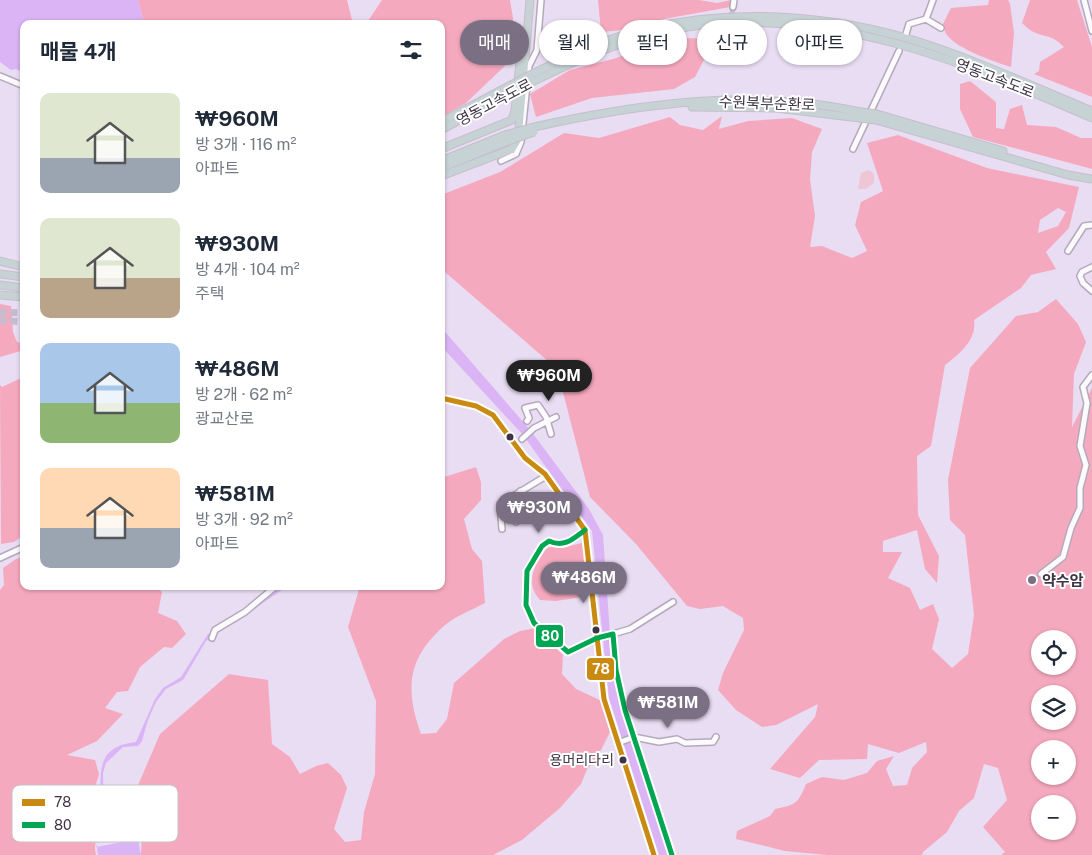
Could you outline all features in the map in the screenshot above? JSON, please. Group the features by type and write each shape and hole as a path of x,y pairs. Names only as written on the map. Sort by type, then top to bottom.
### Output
{"highway":[{"path":"445,148 512,120 515,110 528,0"},
{"path":"445,174 512,149 518,139 528,0"},
{"name":"영동고속도로","path":"445,120 511,89 572,54 648,28 686,20 783,17 836,22 917,42 1092,111"},
{"name":"영동고속도로","path":"534,77 651,35 687,27 784,23 842,30 915,47 1092,118"},
{"name":"영동고속도로","path":"445,128 511,89"},
{"name":"수원북부순환로","path":"445,160 534,129 586,115 623,109 712,101 776,100 819,104 876,117 1092,179"},
{"name":"수원북부순환로","path":"445,166 507,138"},
{"name":"수원북부순환로","path":"1067,173 1092,174"},
{"path":"0,261 20,266"},
{"path":"0,274 20,276"},
{"path":"0,284 20,287"},
{"path":"0,295 20,297"}],"street":[{"path":"502,161 516,154 521,142 529,66 537,50 541,0"},
{"path":"733,7 734,0"},
{"path":"926,19 933,0"},
{"path":"1084,0 1092,31"},
{"path":"906,34 910,24 926,19 941,28"},
{"path":"853,149 899,51"},
{"path":"0,76 20,84"},
{"path":"1068,251 1084,226 1092,225"},
{"path":"1092,267 1082,272 1080,276 1083,284 1092,291"},
{"path":"1041,574 1063,557 1071,528 1080,508 1080,488 1086,465 1080,446 1086,403 1083,387 1092,375"},
{"path":"445,398 457,400 490,413 525,458 546,476 585,530 599,637 602,692 654,855"},
{"path":"527,421 529,418 525,408 536,404 542,409 551,434"},
{"path":"523,438 556,417"},
{"path":"502,529 499,508 506,499 546,476"},
{"path":"506,499 516,522 531,513 520,490"},
{"path":"585,530 568,542 558,544 549,541 542,546 526,575 526,605 534,623 564,650 570,652 599,637 630,629 672,602"},
{"path":"0,558 20,549"},
{"path":"212,638 215,630 245,612 270,590"},
{"path":"612,635 624,710 672,855"},
{"path":"619,742 633,738 658,742 677,739 685,743 709,743 713,742 716,737"}],"shaded area":[{"path":"0,0 138,0 143,20 20,20 20,71 16,69 11,70 0,62"},
{"path":"138,0 347,0 352,20 143,20"},
{"path":"382,0 510,0 513,20 460,20 460,65 506,65 466,103 445,116 445,20 369,20"},
{"path":"598,0 699,0 717,3 731,0 730,7 661,20 618,20 618,30 608,31 608,20 600,20"},
{"path":"989,0 1008,0 1010,4 1014,33 1011,67 967,50 952,40 945,31 943,24 951,8 988,5"},
{"path":"1030,0 1077,0 1092,47 1092,97 1034,74 1039,71 1040,62 1064,47 1053,39 1033,32 1022,23"},
{"path":"687,38 697,38 697,65 701,65 695,77 674,89 592,98 536,117 530,94 570,70 590,65 608,65 608,60 618,57 618,65 687,65"},
{"path":"970,81 996,102 996,128 1004,129 1010,109 1022,105 1027,125 1056,127 1081,138 1092,138 1092,169 973,137 960,109 960,84"},
{"path":"722,116 719,129 748,121 792,118 822,129 812,152 810,179 815,216 810,247 822,246 852,258 867,251 855,225 861,202 883,191 867,143 898,135 987,168 1079,187 1069,228 1046,252 1056,269 1031,275 1021,288 974,320 973,334 970,340 945,365 931,446 917,456 918,515 939,556 937,583 925,569 917,530 883,541 883,552 902,552 888,578 910,588 920,610 933,604 939,619 932,649 952,668 968,654 974,615 965,535 950,520 948,480 970,368 1016,316 1038,312 1056,299 1078,324 1086,342 1074,374 1072,427 1092,388 1092,855 1001,855 1005,852 983,827 1007,800 998,768 984,764 974,798 959,811 947,832 923,852 922,855 827,855 785,851 736,839 737,831 770,816 775,809 791,805 801,796 806,784 822,777 844,780 867,773 877,761 894,756 886,769 893,786 907,785 912,768 927,752 926,742 899,753 868,744 867,759 819,760 800,778 770,769 815,717 818,704 776,725 762,727 736,710 718,690 723,673 744,630 743,618 723,606 700,609 687,606 636,544 590,497 557,369 445,272 445,193 500,172 564,133 599,138 670,117 680,125 703,130","holes":["1058,208 1066,212 1058,226 1038,233 1040,220"]},
{"path":"869,170 874,174 874,183 866,189 858,189 861,173"},
{"path":"0,304 11,306 13,332 17,342 20,343 20,351 0,357"},
{"path":"445,332 531,431 589,509 603,535 610,634 619,695 669,855 659,855 609,698 592,531 523,435 445,350"},
{"path":"20,379 20,538 14,542 1,544 0,385 2,387"},
{"path":"476,467 481,482 481,500 464,519 472,549 482,561 485,603 448,622 432,638 416,663 411,689 421,734 436,733 447,719 454,683 504,639 520,631 536,628 563,655 562,674 576,689 602,701 610,732 596,760 587,769 581,784 560,808 522,840 493,855 141,855 142,842 178,842 178,785 138,785 160,734 229,674 268,680 272,744 290,757 300,774 316,766 328,763 341,775 347,788 334,829 345,842 361,840 364,812 375,774 376,701 348,627 359,590 445,590 445,477"},
{"path":"582,543 586,545 589,596 556,601 540,600 535,593 532,580 533,573 543,553 548,547 562,548"},
{"path":"20,558 20,590 159,590 162,592 158,613 177,621 186,634 172,648 164,647 140,667 128,691 117,692 105,708 123,714 97,741 67,755 95,760 99,774 96,785 12,785 12,842 96,842 96,855 0,855 0,590 4,585 3,568"},
{"path":"275,590 282,590 206,641 183,680 166,689 156,702 142,741 138,746 123,747 106,763 103,773 103,785 101,785 102,767 105,758 111,751 121,745 136,742 155,699 163,688 181,677 208,634 265,599"},
{"path":"123,842 139,842 141,855 98,855 97,847"}],"tunnel":[{"path":"731,20 733,7"},
{"path":"0,312 20,313"},
{"path":"0,320 20,322"}],"transit line":[{"name":"78","path":"445,399 476,406 493,415 525,458 545,474 585,530 604,699 654,855"},
{"name":"80","path":"585,530 568,542 559,544 549,541 542,546 527,571 526,605 534,623 568,652 597,638 613,634 616,670 625,710 672,855"}],"place":[{"name":"약수암","path":"1032,580"},
{"name":"용머리다리","path":"623,760"}]}
